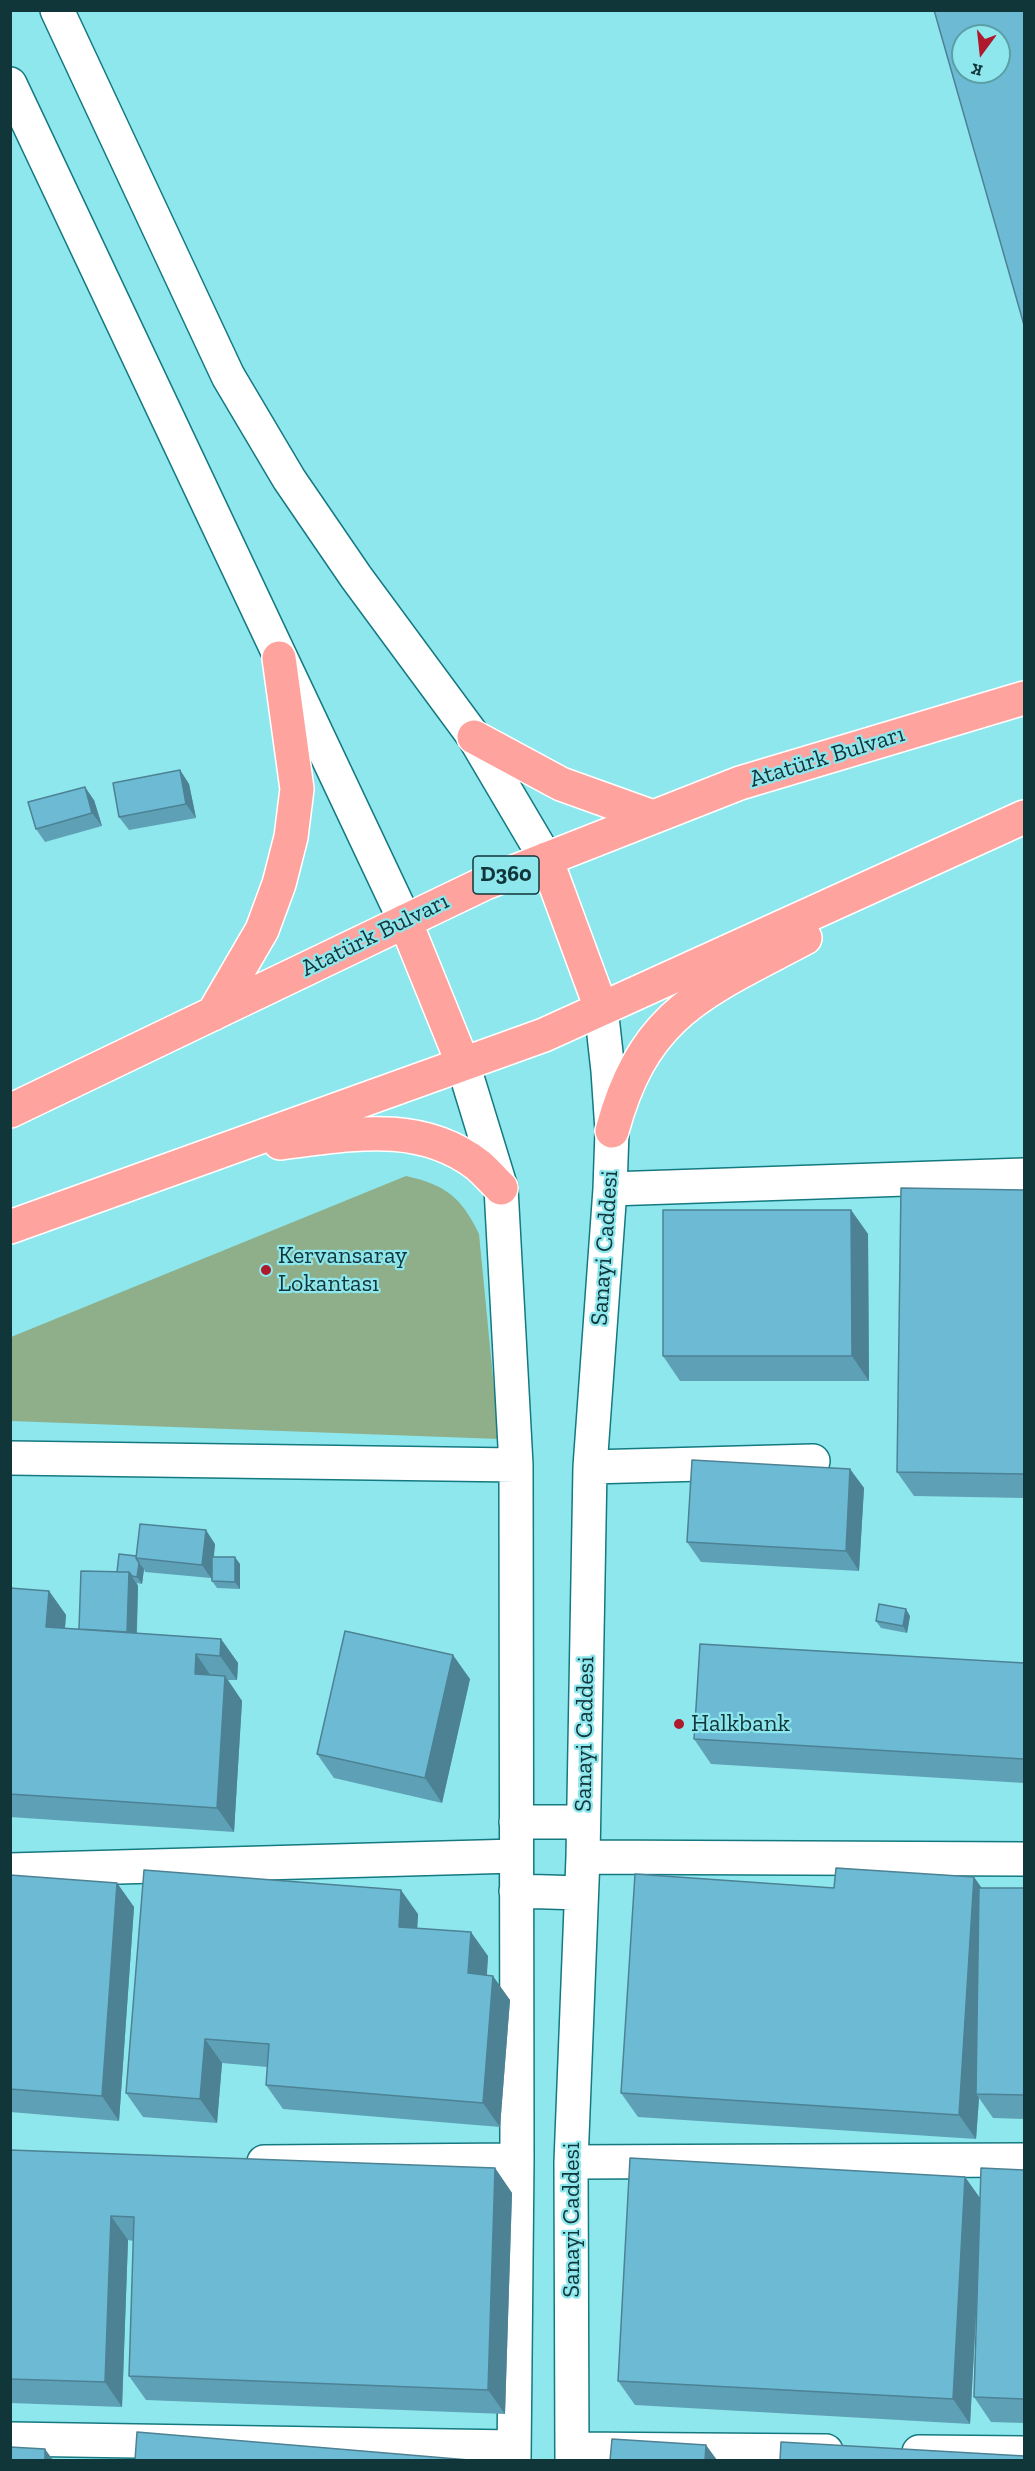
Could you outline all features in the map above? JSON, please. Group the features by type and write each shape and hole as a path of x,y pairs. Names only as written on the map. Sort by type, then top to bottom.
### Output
{"highway":[{"path":"213,1014 262,930 279,884 291,837 297,789 279,658"},
{"name":"Atatürk Bulvarı","path":"10,1111 483,884 740,783 1024,698"},
{"path":"474,736 561,784 653,817"},
{"path":"10,1227 544,1035 1024,817"},
{"path":"612,1131 621,1096 636,1065 656,1035 681,1009 710,988 1024,822"},
{"path":"546,859 601,1008"},
{"path":"405,921 463,1064"},
{"path":"225,1149 391,1133 422,1137 452,1148 478,1166 501,1188"}],"street":[{"path":"57,10 228,376 289,479 356,577 474,736 546,859"},
{"path":"10,84 405,921"},
{"name":"Sanayi Caddesi","path":"573,2454 571,2162 584,1822 590,1467 610,1190 612,1131 601,1008"},
{"path":"10,2439 513,2454 517,2160 516,1465 501,1188 463,1064"},
{"path":"610,1190 1024,1175"},
{"path":"10,1458 516,1465"},
{"path":"590,1467 813,1461"},
{"path":"516,1822 584,1822"},
{"path":"10,1870 516,1856"},
{"path":"583,1857 1024,1859"},
{"path":"516,1891 581,1893"},
{"path":"234,2162 517,2160"},
{"path":"571,2162 1024,2160"},
{"path":"573,2454 858,2451"},
{"path":"894,2452 1024,2453"}],"green space":[{"path":"406,1176 432,1184 451,1194 466,1211 479,1234 499,1439 11,1421 11,1337"}],"building":[{"path":"934,10 1024,10 1024,325 955,84 1011,84 1011,24 951,24 951,70"},
{"path":"180,770 186,804 119,817 113,783"},
{"path":"85,787 92,813 36,829 28,802"},
{"path":"901,1188 1024,1190 1024,1474 897,1472"},
{"path":"663,1210 851,1210 852,1356 663,1356"},
{"path":"692,1460 850,1469 846,1551 687,1542"},
{"path":"140,1524 206,1530 202,1565 136,1558"},
{"path":"119,1554 136,1556 139,1563 137,1577 132,1576 129,1572 117,1572"},
{"path":"212,1557 235,1557 235,1582 212,1581"},
{"path":"81,1571 129,1572 127,1632 79,1629"},
{"path":"10,1588 49,1591 46,1627 221,1639 220,1656 196,1654 195,1674 225,1676 217,1808 10,1794"},
{"path":"879,1604 906,1609 903,1626 876,1621"},
{"path":"345,1631 453,1655 425,1778 317,1754"},
{"path":"700,1644 1024,1663 1024,1759 694,1739"},
{"path":"836,1868 974,1877 959,2115 621,2093 635,1874 834,1888"},
{"path":"144,1870 401,1890 399,1927 471,1932 468,1973 493,1976 483,2103 266,2085 269,2044 205,2039 200,2099 126,2093"},
{"path":"10,1875 117,1883 102,2096 10,2089"},
{"path":"979,1888 1024,1888 1024,2095 976,2094"},
{"path":"10,2150 495,2168 488,2390 129,2376 134,2217 111,2216 105,2382 10,2379"},
{"path":"630,2158 965,2177 953,2399 618,2381"},
{"path":"981,2168 1024,2170 1024,2399 974,2397"},
{"path":"137,2432 469,2460 135,2460"},
{"path":"612,2439 706,2445 705,2460 610,2460"},
{"path":"781,2442 1024,2456 1024,2460 780,2460"},
{"path":"10,2447 45,2449 45,2460 10,2460"}],"place":[{"name":"Kervansaray Lokantası","path":"266,1270"},
{"name":"Halkbank","path":"679,1724"}]}
